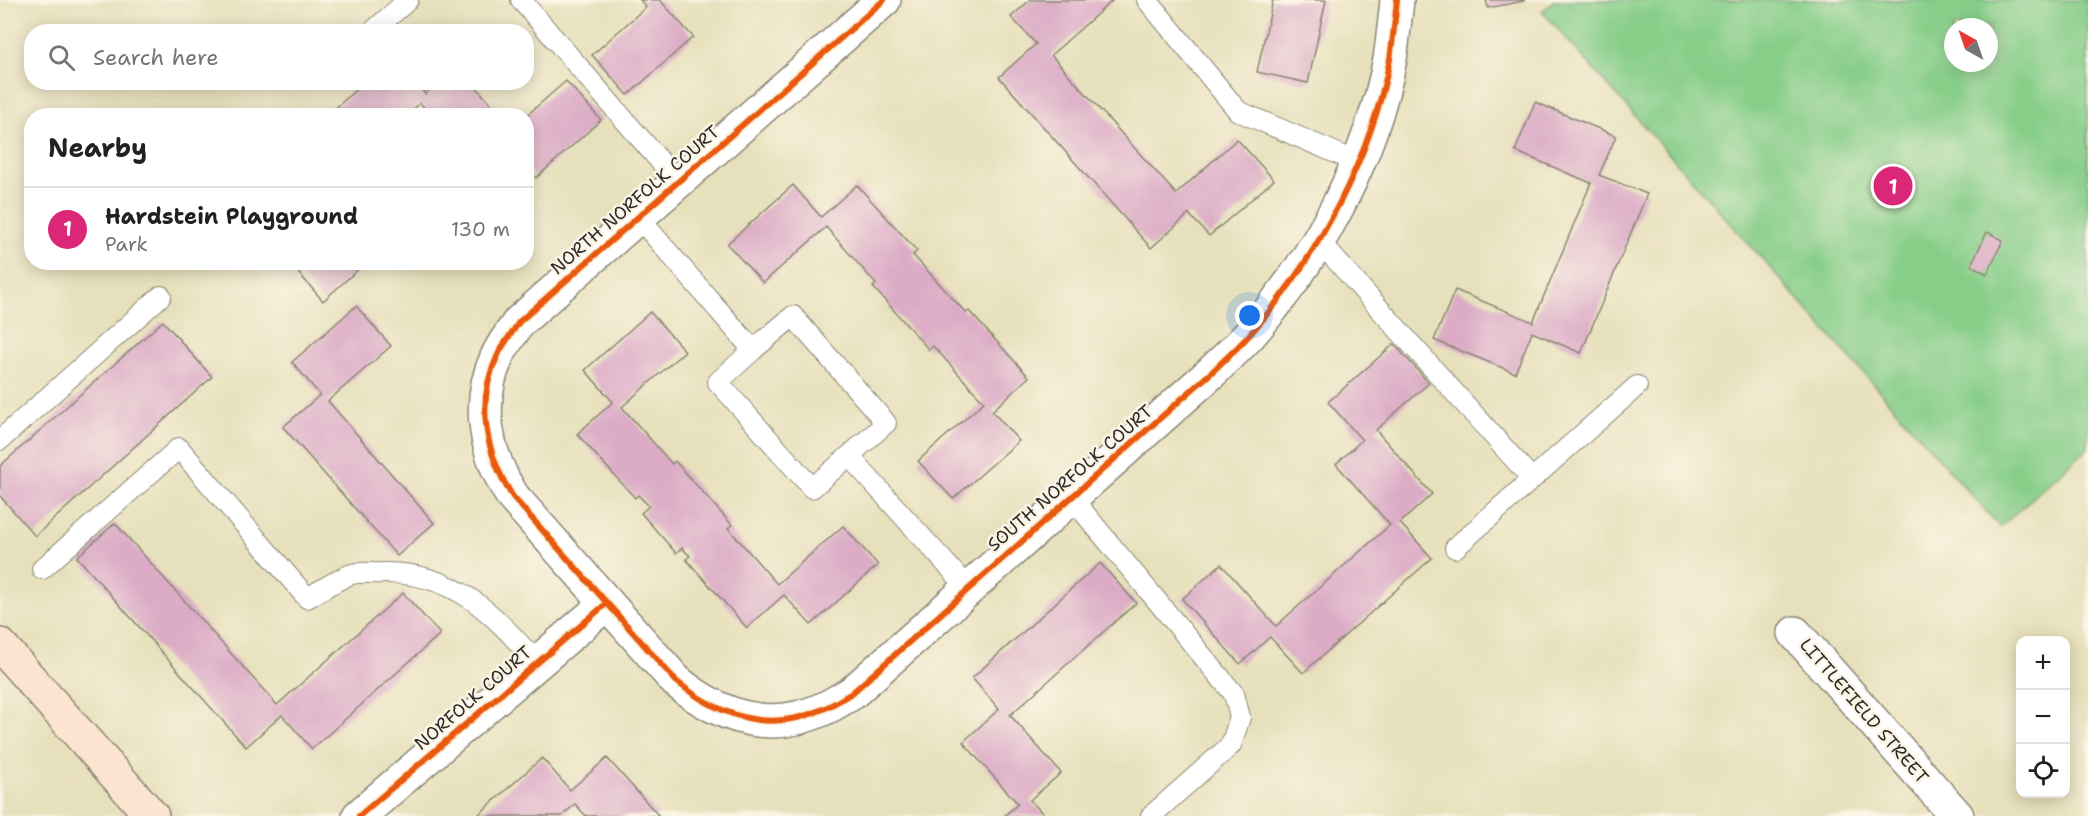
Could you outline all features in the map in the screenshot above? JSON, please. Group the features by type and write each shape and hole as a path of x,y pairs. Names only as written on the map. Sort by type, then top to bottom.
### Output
{"street":[{"name":"NORTH NORFOLK COURT","path":"607,603 513,497 500,476 490,453 485,421 487,388 497,356 519,322 884,0"},
{"name":"SOUTH NORFOLK COURT","path":"607,603 676,681 715,709 738,717 770,721 802,717 824,709 852,693 1213,371 1252,332 1299,271 1339,205 1370,132 1390,60 1397,0"},
{"name":"NORFOLK COURT","path":"359,816 607,603"},
{"name":"LITTLEFIELD STREET","path":"1795,633 1957,816"},
{"path":"0,645 152,816"}],"lane":[{"path":"381,24 408,0"},
{"path":"521,0 678,182"},
{"path":"1147,0 1238,111 1357,162"},
{"path":"638,217 753,350"},
{"path":"1318,240 1532,479"},
{"path":"0,440 161,296"},
{"path":"793,316 886,423 849,456 812,488 718,382 793,316"},
{"path":"1455,548 1637,386"},
{"path":"42,568 179,448 307,598 352,574 393,573 427,577 458,590 495,618 537,663"},
{"path":"849,456 968,588"},
{"path":"1071,497 1234,694 1240,717 1231,745 1151,816"}],"green space":[{"path":"1554,0 2088,0 2088,448 2000,527 1542,11"}],"building":[{"path":"640,0 660,0 693,37 628,95 592,55 646,7"},
{"path":"1030,0 1113,0 1051,55 1176,194 1237,139 1274,180 1209,236 1189,214 1151,248 999,77 1036,44 1011,17"},
{"path":"1273,0 1326,0 1308,83 1257,72"},
{"path":"1486,0 1524,0 1524,1 1488,8"},
{"path":"566,81 601,120 536,178 534,176 534,109"},
{"path":"355,90 422,90 425,94 429,90 479,90 494,108 425,108 420,103 415,108 336,108"},
{"path":"1535,102 1616,136 1599,175 1647,194 1581,353 1532,332 1515,373 1434,340 1455,290 1533,322 1591,183 1515,151"},
{"path":"793,185 821,217 857,185 917,251 913,255 966,313 969,311 1029,377 992,411 1019,441 953,499 918,461 984,402 933,346 929,350 873,287 876,284 826,227 763,283 727,244"},
{"path":"1987,232 2003,240 1987,274 1971,265"},
{"path":"296,270 358,270 323,301"},
{"path":"356,306 391,346 328,401 434,523 397,556 283,427 320,395 292,362"},
{"path":"650,312 685,351 622,407 672,464 675,461 732,525 728,528 777,584 843,526 878,565 811,625 784,595 747,628 686,559 690,556 682,548 676,553 641,513 649,506 638,495 635,498 577,434 613,402 585,370"},
{"path":"163,321 212,377 35,536 0,496 0,466"},
{"path":"1394,344 1429,383 1376,430 1432,494 1400,523 1432,558 1303,673 1270,637 1240,664 1182,599 1221,564 1276,626 1390,525 1336,464 1362,440 1328,402"},
{"path":"115,523 277,705 403,593 440,634 312,749 282,715 246,747 77,557"},
{"path":"1100,563 1136,603 1010,715 1061,773 1030,800 1045,816 1004,816 1018,804 963,742 999,709 972,678"},
{"path":"542,758 570,790 607,758 659,816 586,816 575,804 562,816 477,816"}],"cycle path":[{"path":"884,0 519,322 497,357 486,393 485,411 490,447 513,497 676,681 710,704 746,718 764,721 803,716 827,707 852,693 1213,371 1247,337 1299,272 1320,239 1355,169 1370,133 1381,96 1390,59 1397,0"},
{"path":"359,816 607,603"}],"place":[{"name":"Hardstein Playground","path":"1893,186"}]}
